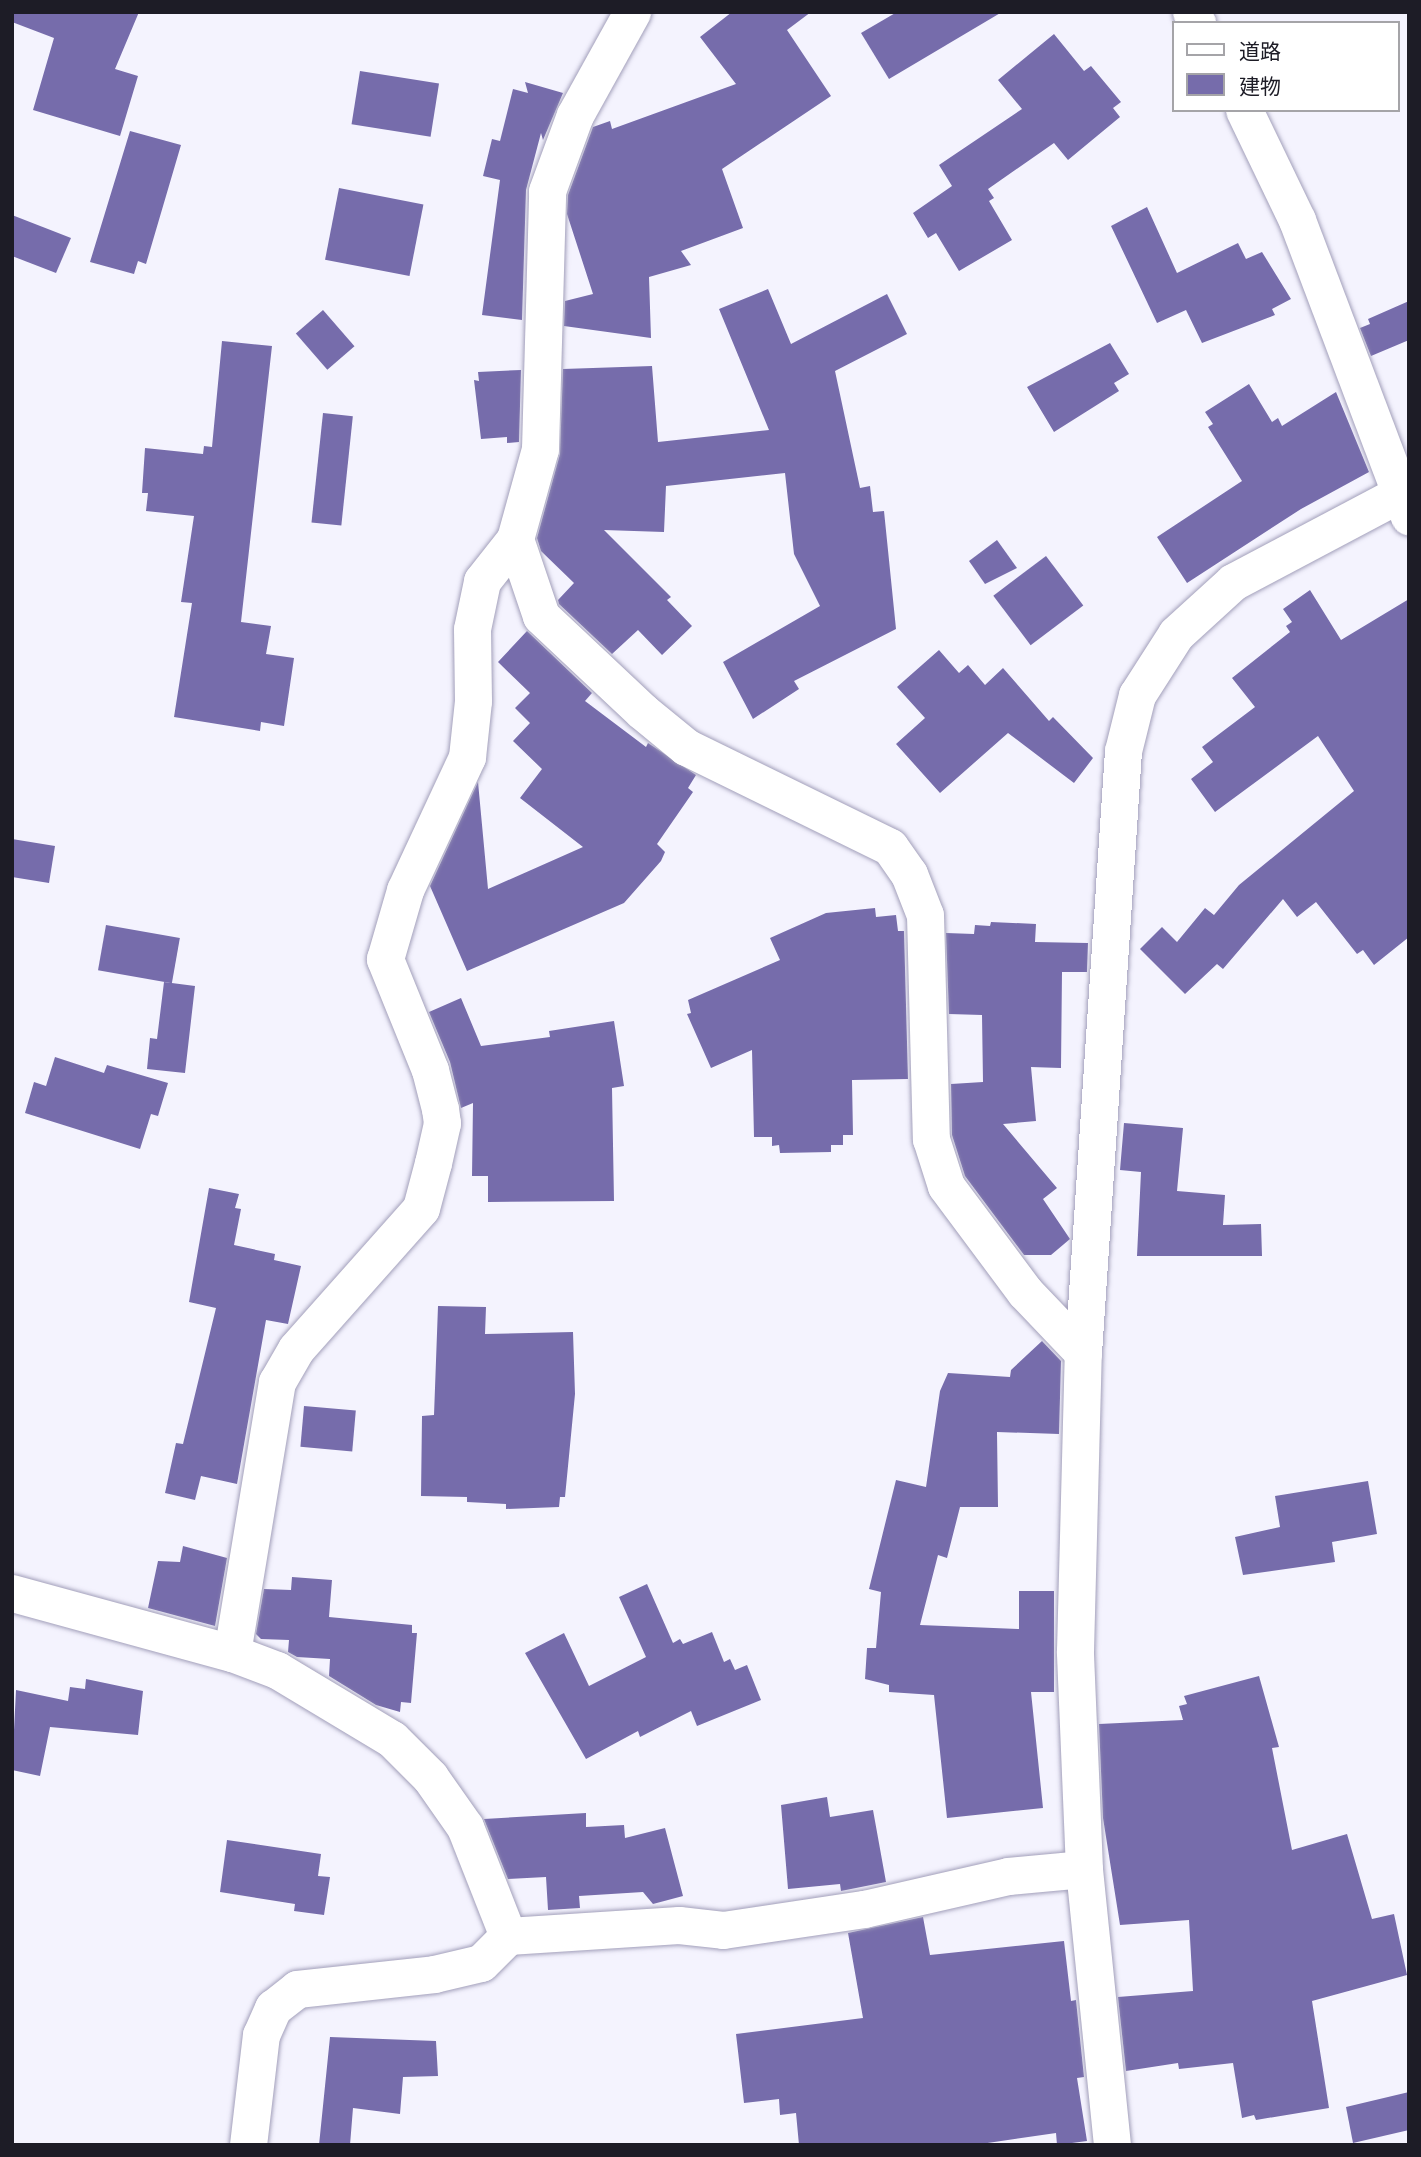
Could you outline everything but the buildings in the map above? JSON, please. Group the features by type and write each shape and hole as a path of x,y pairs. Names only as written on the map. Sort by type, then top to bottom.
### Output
{"street":[{"path":"233,1653 277,1382 296,1349 421,1208 433,1163 442,1123 440,1109 430,1070 385,959 405,890 467,757 473,701 472,629 481,581 515,539 540,449 547,191 575,115 632,12"},
{"path":"1112,2145 1084,1869 1075,1651 1083,1353 1123,751 1137,695 1176,634 1233,582 1405,500 1297,220 1245,112"},
{"path":"515,539 541,616 642,711 686,747 890,847 909,874 925,915 931,1139 946,1186 1025,1292 1083,1353"},
{"path":"12,1593 233,1653 277,1670 392,1739 430,1777 465,1827 508,1936"},
{"path":"248,2145 261,2035 273,2008 298,1989 434,1974 481,1963 508,1936 679,1925 723,1930 864,1909 1008,1876 1084,1869"}]}
